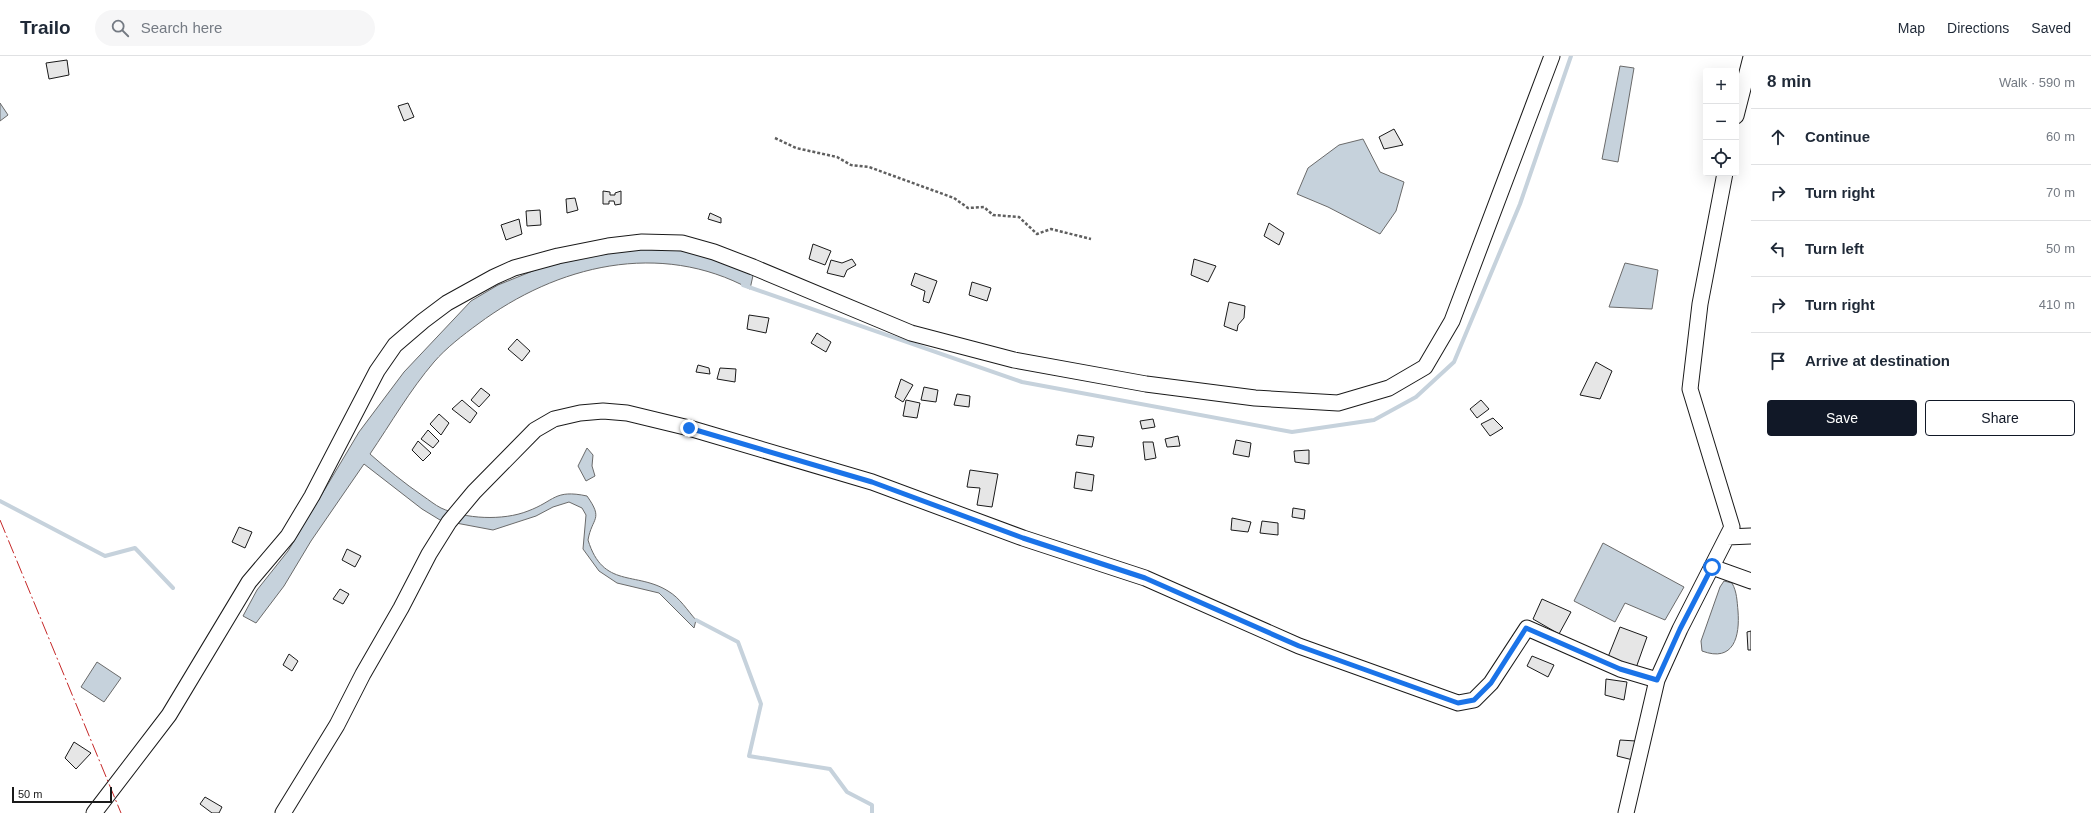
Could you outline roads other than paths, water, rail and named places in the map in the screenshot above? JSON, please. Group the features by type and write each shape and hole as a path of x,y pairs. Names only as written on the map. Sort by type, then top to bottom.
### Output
{"street":[{"path":"94,813 170,715 249,582 288,536 312,496 377,371 395,345 447,303 494,277 514,268 558,256 608,246 642,242 682,243 714,252 753,266 911,333 1014,360 1154,385 1255,398 1338,402 1390,388 1425,367 1452,321 1552,56"},
{"path":"1739,104 1751,57"},
{"path":"1626,813 1657,680 1680,629 1732,528 1690,389 1700,304 1724,176"},
{"path":"283,813 337,725 363,674 401,608 429,554 449,522 474,492 535,430 554,419 580,413 603,411 627,413 689,428 872,482 1023,538 1145,578 1299,646 1458,703 1474,700 1491,683 1526,628 1620,669 1657,680"},
{"path":"1728,537 1751,536"},
{"path":"1712,567 1751,581"}],"waterway":[{"path":"743,285 1022,382 1292,432 1374,420 1416,397 1454,362 1520,204 1571,56"},
{"path":"0,501 105,556 135,548 173,588"},
{"path":"696,620 738,642 761,704 749,756 830,769 847,792 872,805 872,813"}]}
